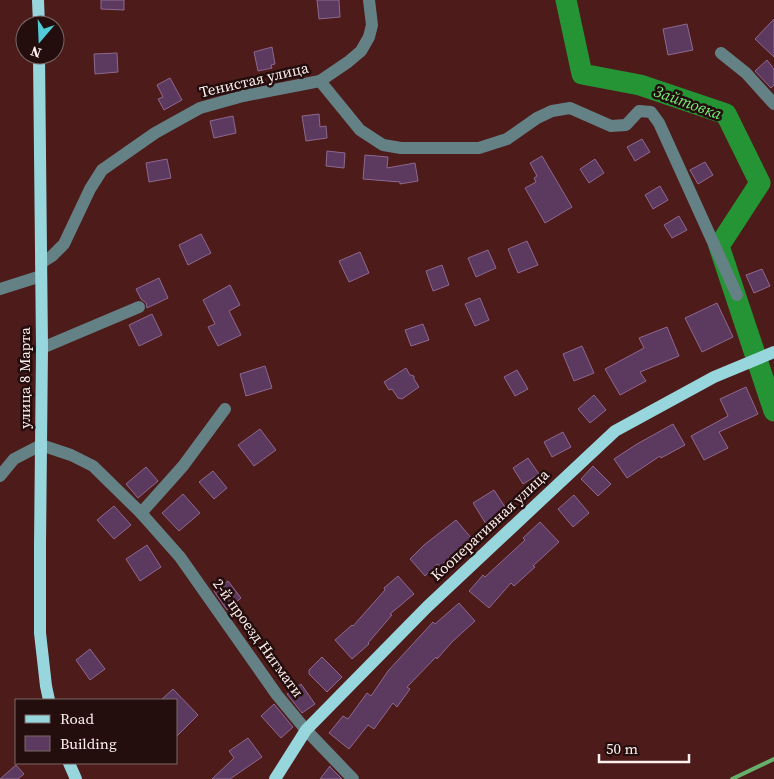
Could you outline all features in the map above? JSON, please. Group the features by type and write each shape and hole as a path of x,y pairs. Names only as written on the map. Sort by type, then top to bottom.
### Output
{"main road":[{"path":"38,0 39,15"},
{"name":"улица 8 Марта","path":"39,65 42,348 40,634 48,699"},
{"name":"Кооперативная улица","path":"275,779 306,730 427,607 615,432 714,377 773,353"},
{"path":"69,764 76,779"}],"street":[{"name":"Тенистая улица","path":"41,270 64,244 90,189 102,170 155,133 200,108 243,96 320,81 361,52 370,37 372,25 370,0"},
{"path":"721,53 746,73 774,104"},
{"path":"320,81 360,130 383,145 401,148 479,148 507,139 537,118 552,111 570,108 611,126 626,124 639,111 651,112 659,123 737,295"},
{"path":"0,289 41,270"},
{"path":"42,348 139,308"},
{"path":"141,513 183,466 225,408"},
{"path":"0,476 14,459 41,445"},
{"name":"2-й проезд Нигмати","path":"41,445 71,455 93,466 141,513 180,557 277,695 306,730 353,779"}],"building":[{"path":"101,0 124,0 124,10 101,9"},
{"path":"317,0 339,0 340,17 319,19"},
{"path":"774,19 774,57 755,39"},
{"path":"687,24 693,50 668,55 663,29"},
{"path":"272,47 275,64 271,65 272,68 258,71 254,52"},
{"path":"117,53 118,72 95,74 94,54"},
{"path":"767,60 774,69 774,85 771,88 755,71"},
{"path":"170,78 182,100 164,110 158,99 163,97 157,85"},
{"path":"319,114 320,127 326,126 327,138 306,141 302,116"},
{"path":"233,116 236,133 214,138 210,121"},
{"path":"642,139 650,152 635,161 627,147"},
{"path":"327,151 345,153 344,168 326,166"},
{"path":"365,155 388,157 387,168 415,163 418,181 400,184 400,182 363,179"},
{"path":"542,156 572,207 545,223 525,188 536,182 534,178 537,176 530,163"},
{"path":"167,159 171,178 149,182 146,163"},
{"path":"595,159 604,173 589,183 580,169"},
{"path":"705,162 713,175 698,184 690,170"},
{"path":"660,186 668,200 653,209 645,195"},
{"path":"679,216 687,230 672,238 664,225"},
{"path":"201,234 211,253 188,265 179,245"},
{"path":"527,241 538,265 518,273 508,249"},
{"path":"488,250 496,268 476,277 468,258"},
{"path":"360,252 369,273 349,282 339,261"},
{"path":"442,265 449,285 433,291 426,271"},
{"path":"762,269 770,286 754,293 746,275"},
{"path":"159,278 168,298 147,308 146,303 141,299 136,289"},
{"path":"230,285 240,305 229,311 241,335 218,346 208,327 215,324 203,300"},
{"path":"480,298 489,320 475,326 465,304"},
{"path":"717,303 733,337 702,352 685,318"},
{"path":"152,314 162,335 139,346 129,325"},
{"path":"423,324 429,340 411,346 405,330"},
{"path":"667,327 679,356 640,372 646,381 620,395 605,369 644,348 639,338"},
{"path":"582,346 594,373 574,381 563,354"},
{"path":"265,366 272,388 246,396 240,374"},
{"path":"406,368 410,375 414,376 419,387 402,399 398,398 392,389 389,390 384,382"},
{"path":"517,370 528,389 515,396 504,377"},
{"path":"746,387 758,414 719,432 728,448 704,460 691,436 728,416 720,399"},
{"path":"594,395 606,410 590,423 578,409"},
{"path":"673,424 685,445 661,458 660,456 627,478 614,459"},
{"path":"260,429 276,450 254,466 238,445"},
{"path":"563,432 571,447 552,457 544,442"},
{"path":"528,458 539,474 523,484 513,468"},
{"path":"593,466 611,484 598,496 581,479"},
{"path":"146,467 158,481 138,498 126,484"},
{"path":"213,471 227,488 214,499 199,482"},
{"path":"494,490 507,510 486,524 473,503"},
{"path":"183,494 200,513 179,531 162,513"},
{"path":"574,495 589,513 573,527 558,509"},
{"path":"114,506 131,525 114,539 97,520"},
{"path":"456,520 473,540 440,566 437,564 425,576 410,559 424,545"},
{"path":"540,522 559,542 514,586 511,583 489,608 469,591 483,575 485,577 525,540 523,538"},
{"path":"147,545 161,567 140,581 126,559"},
{"path":"398,576 414,594 390,614 392,615 369,644 352,659 335,640 353,626 385,590 384,588"},
{"path":"228,581 241,598 227,610 214,591"},
{"path":"459,603 475,621 407,687 410,689 397,707 393,703 374,729 368,725 349,749 329,733 343,716 348,719 367,693 371,696 388,671 433,622 435,624"},
{"path":"90,649 105,669 90,680 76,660"},
{"path":"322,657 342,677 327,692 309,674 309,670"},
{"path":"301,684 315,704 302,713 287,694"},
{"path":"173,689 198,715 178,735 178,699 162,699"},
{"path":"274,704 293,727 281,738 261,716"},
{"path":"248,738 262,757 230,779 212,779 234,758 229,751"},
{"path":"16,765 24,774 18,779 0,779"},
{"path":"330,767 342,779 320,779"}],"waterway":[{"name":"Зайтовка","path":"566,0 582,74 640,85 726,114 760,183 719,246 774,411"},
{"path":"732,779 774,759"}]}
